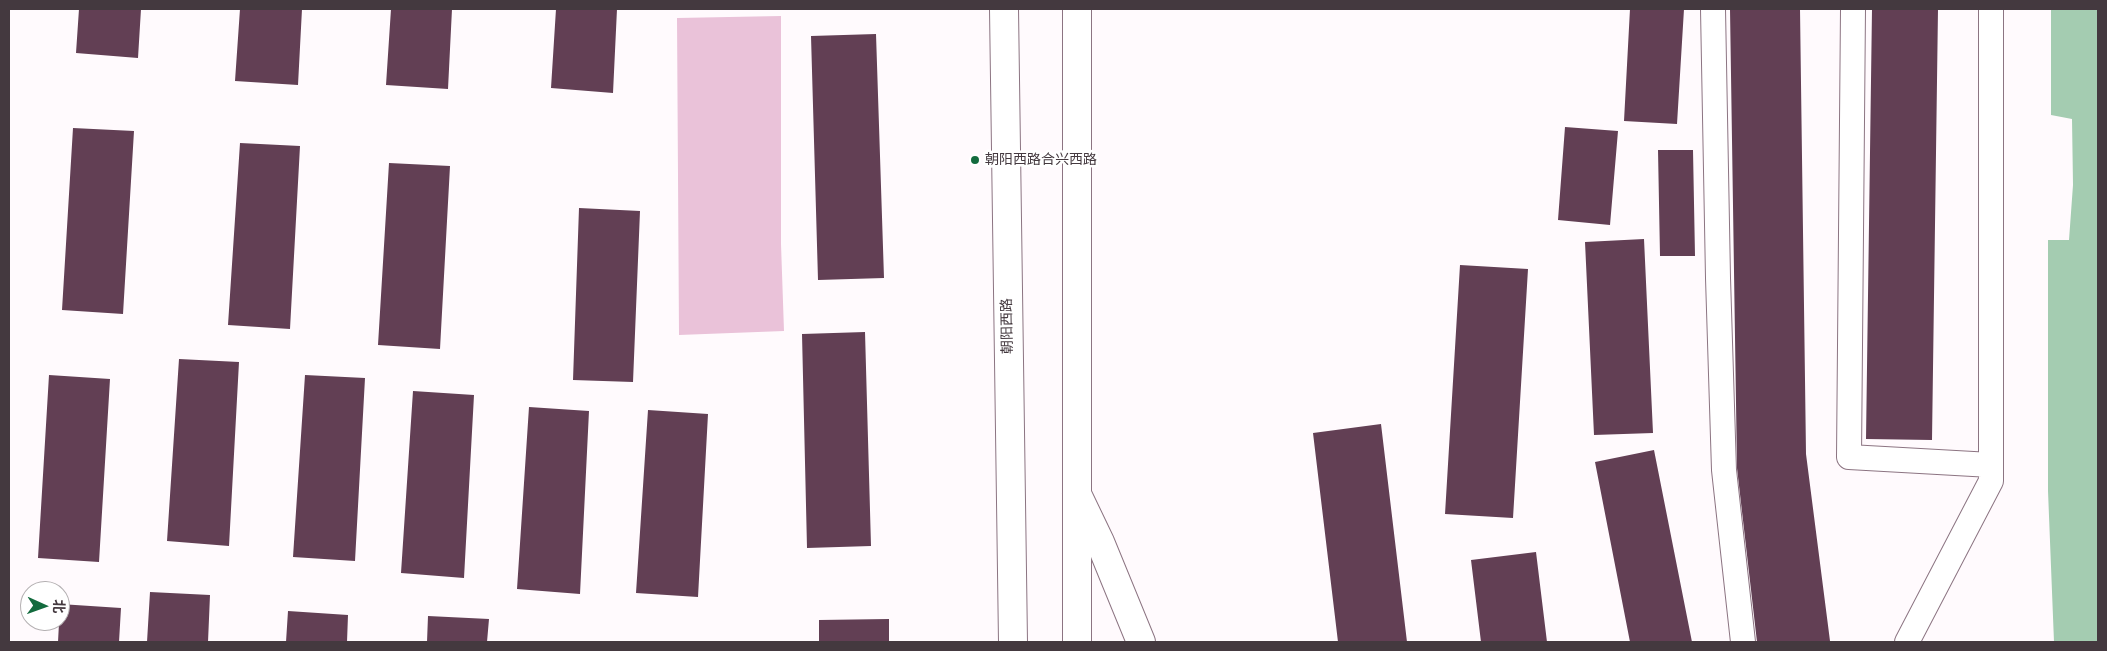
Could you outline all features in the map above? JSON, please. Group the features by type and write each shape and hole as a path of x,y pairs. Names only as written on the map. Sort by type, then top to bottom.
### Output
{"main road":[{"name":"朝阳西路","path":"1004,9 1013,642"},
{"path":"1077,9 1077,642"},
{"path":"1077,494 1100,542 1141,642"}],"street":[{"path":"1713,9 1724,470 1743,642"},
{"path":"1853,9 1849,457 1990,465"},
{"path":"1907,642 1991,481 1991,9"}],"shaded area":[{"path":"2051,9 2098,9 2098,642 2054,642 2048,491 2048,240 2069,240 2073,185 2072,119 2051,115"},
{"path":"781,16 781,244 784,331 679,335 677,18"}],"building":[{"path":"79,9 141,9 138,58 76,53"},
{"path":"240,9 302,9 298,85 235,81"},
{"path":"391,9 452,9 448,89 386,85"},
{"path":"556,9 617,9 613,93 551,88"},
{"path":"1630,9 1684,9 1677,124 1624,121"},
{"path":"1730,9 1800,9 1806,454 1830,641 1757,642 1737,468"},
{"path":"1872,9 1938,9 1932,440 1866,439"},
{"path":"876,34 884,278 818,280 811,36"},
{"path":"1565,127 1618,131 1610,225 1558,220"},
{"path":"73,128 134,131 123,314 62,310"},
{"path":"240,143 300,146 290,329 228,325"},
{"path":"1658,150 1693,150 1695,256 1660,256"},
{"path":"389,163 450,166 440,349 378,345"},
{"path":"579,208 640,211 633,382 573,380"},
{"path":"1644,239 1653,433 1594,435 1585,242"},
{"path":"1460,265 1528,269 1513,518 1445,514"},
{"path":"865,332 871,546 807,548 802,334"},
{"path":"179,359 239,362 229,546 167,541"},
{"path":"49,375 110,379 99,562 38,558"},
{"path":"305,375 365,378 355,561 293,557"},
{"path":"413,391 474,395 464,578 401,573"},
{"path":"529,407 589,411 580,594 517,589"},
{"path":"648,410 708,414 698,597 636,593"},
{"path":"1381,424 1407,642 1338,642 1313,433"},
{"path":"1654,450 1692,642 1630,642 1595,462"},
{"path":"1536,552 1547,642 1481,642 1471,560"},
{"path":"150,592 210,595 208,642 147,642"},
{"path":"70,605 121,608 119,642 58,642 59,631 70,631"},
{"path":"288,611 348,615 347,642 286,642"},
{"path":"428,616 489,619 487,642 427,642"},
{"path":"889,619 889,642 819,642 819,620"}],"place":[{"name":"朝阳西路合兴西路","path":"975,160"}]}
